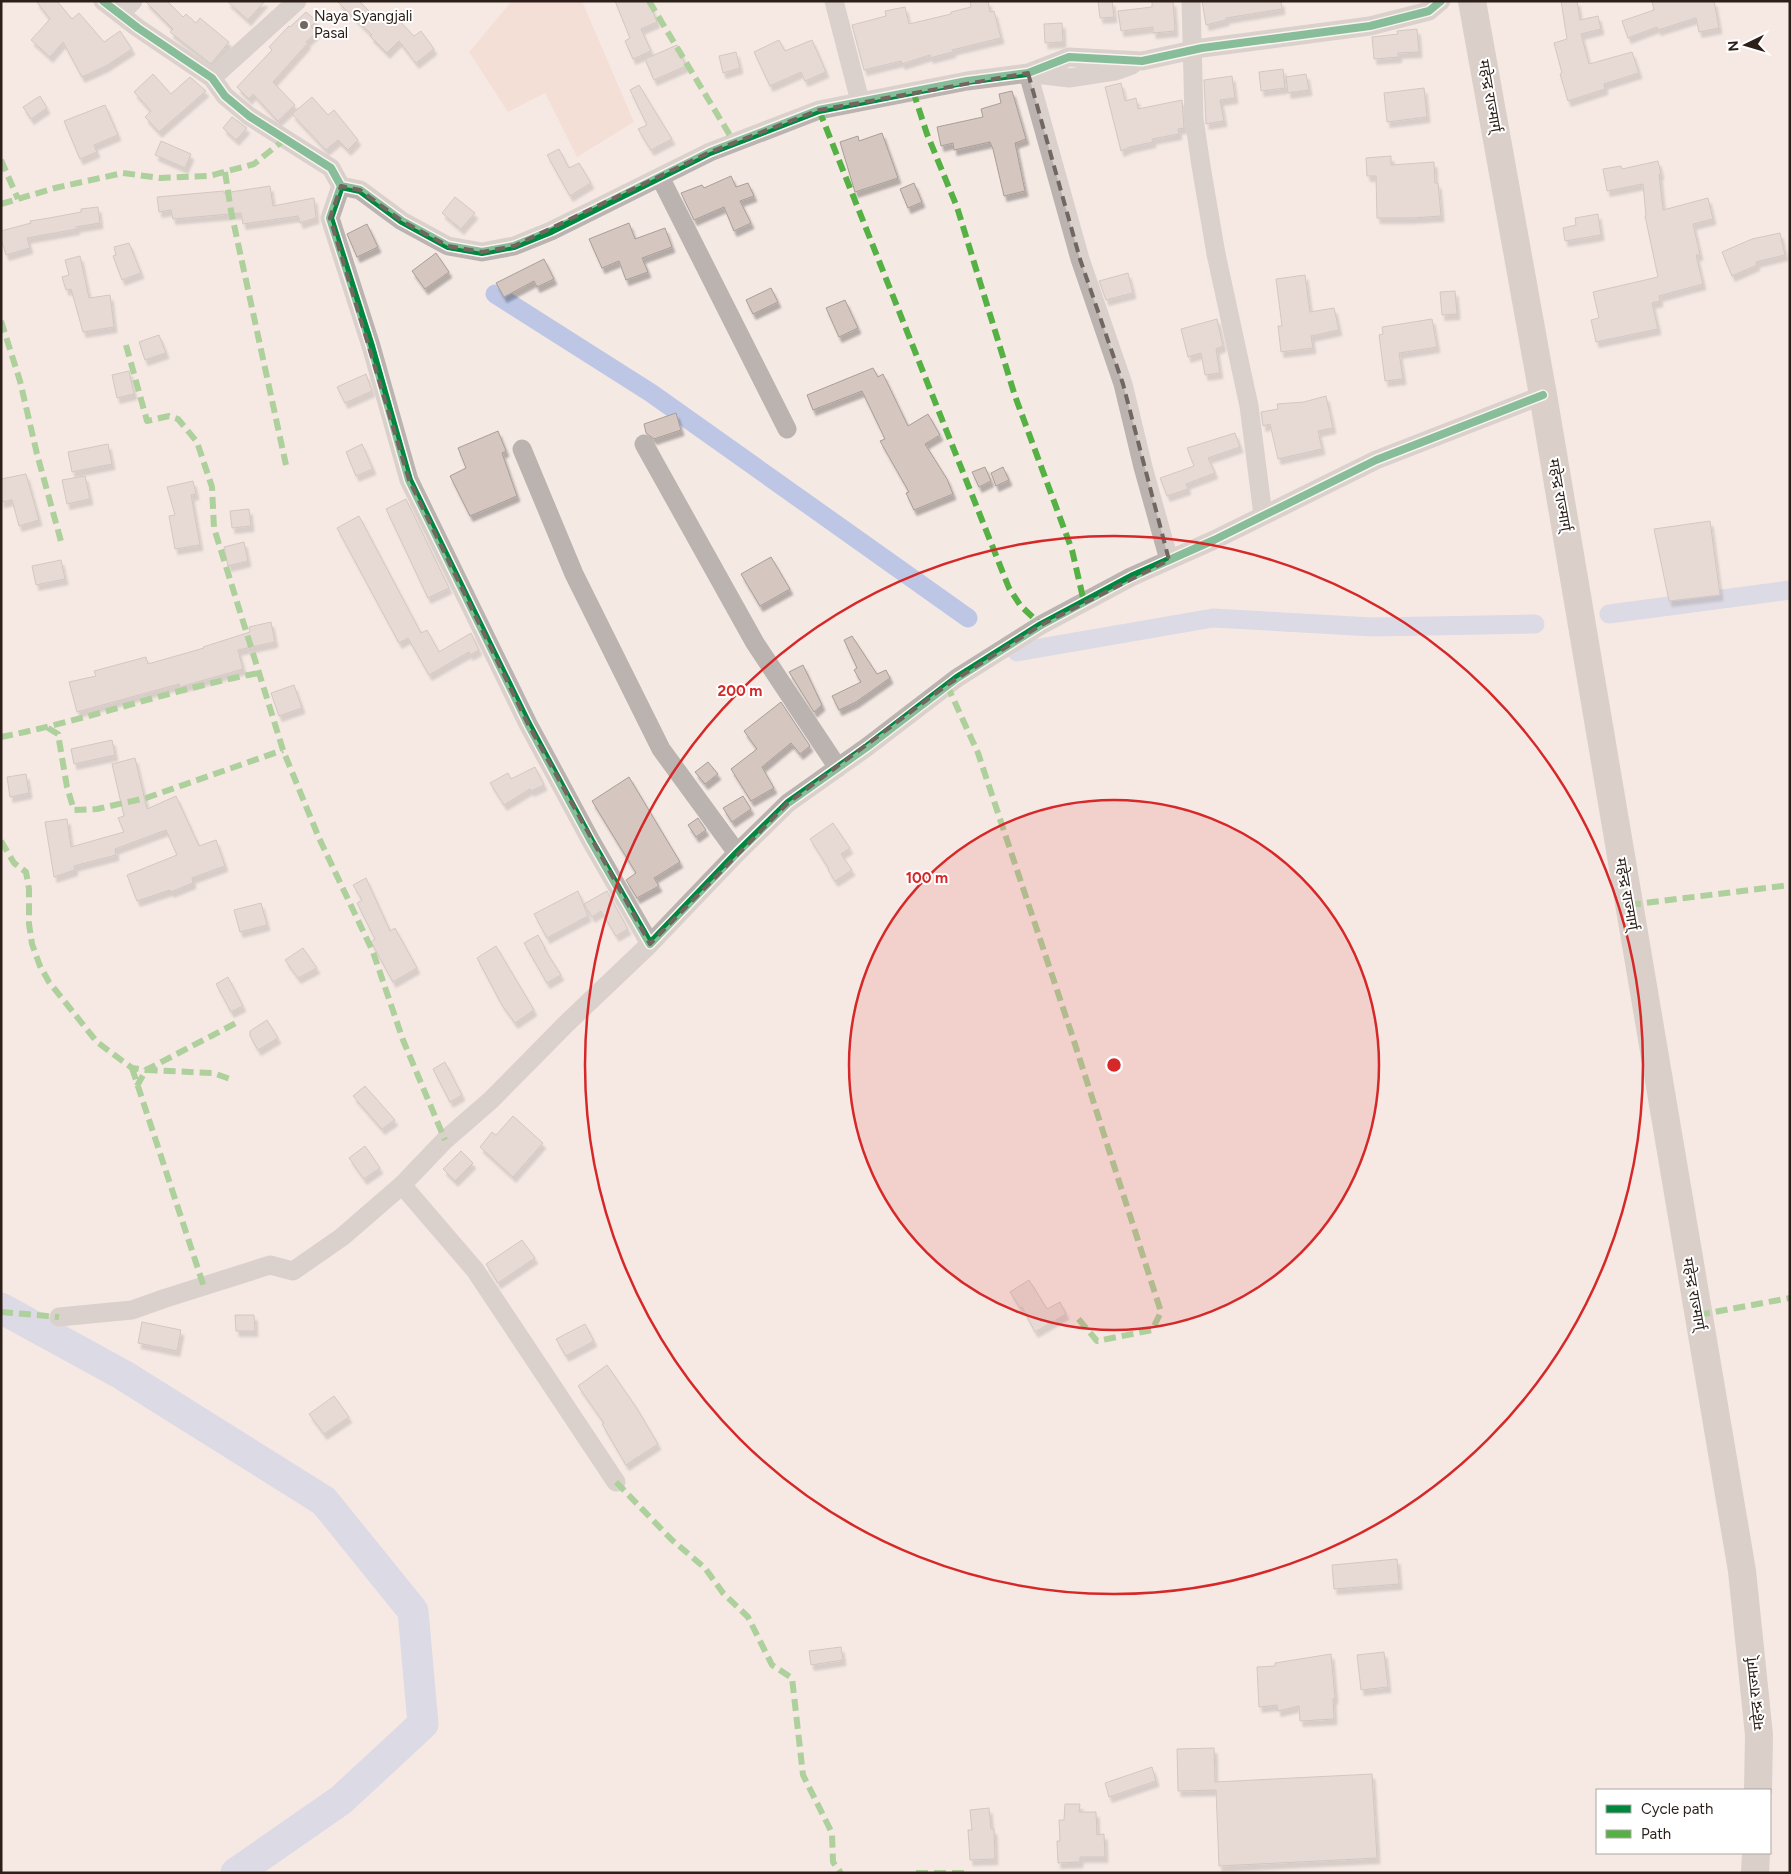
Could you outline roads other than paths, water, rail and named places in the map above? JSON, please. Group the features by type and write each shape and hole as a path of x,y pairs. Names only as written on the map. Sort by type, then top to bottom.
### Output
{"highway":[{"name":"महेन्द्र राज्मार्ग्","path":"1472,1 1544,395 1742,1571 1759,1736 1758,1789"},
{"path":"1755,1873 1756,1854"}],"street":[{"path":"103,1 127,8 138,28 212,78 225,96 249,116 331,168 341,186 330,218 371,346 409,480 528,724 591,841 650,944"},
{"path":"212,78 297,1"},
{"path":"834,1 860,101"},
{"path":"1191,1 1194,118 1220,273 1249,406 1264,515"},
{"path":"341,186 360,190 402,221 448,246 482,252 514,246 551,231 710,152 819,110 967,81 1028,73 1069,56 1142,61 1202,48 1370,26 1429,11 1441,1"},
{"path":"1028,73 1080,259 1123,384 1143,467 1169,560"},
{"path":"660,177 787,429"},
{"path":"59,1317 132,1310 270,1265 293,1271 342,1238 402,1185 446,1140 491,1100 567,1023 650,944 788,803 838,768 957,678 1033,630 1132,577 1376,460 1544,395"},
{"path":"644,444 755,642 838,768"},
{"path":"522,449 574,574 661,749 737,853"},
{"path":"402,1185 474,1270 616,1482"}],"waterway":[{"path":"495,294 651,393 968,618"},
{"path":"1609,614 1790,590"},
{"path":"1017,652 1213,618 1372,627 1535,624"},
{"path":"1,1308 123,1375 324,1501 413,1611 423,1724 341,1800 236,1873"}],"place":[{"name":"Naya Syangjali Pasal","path":"304,25"}]}
